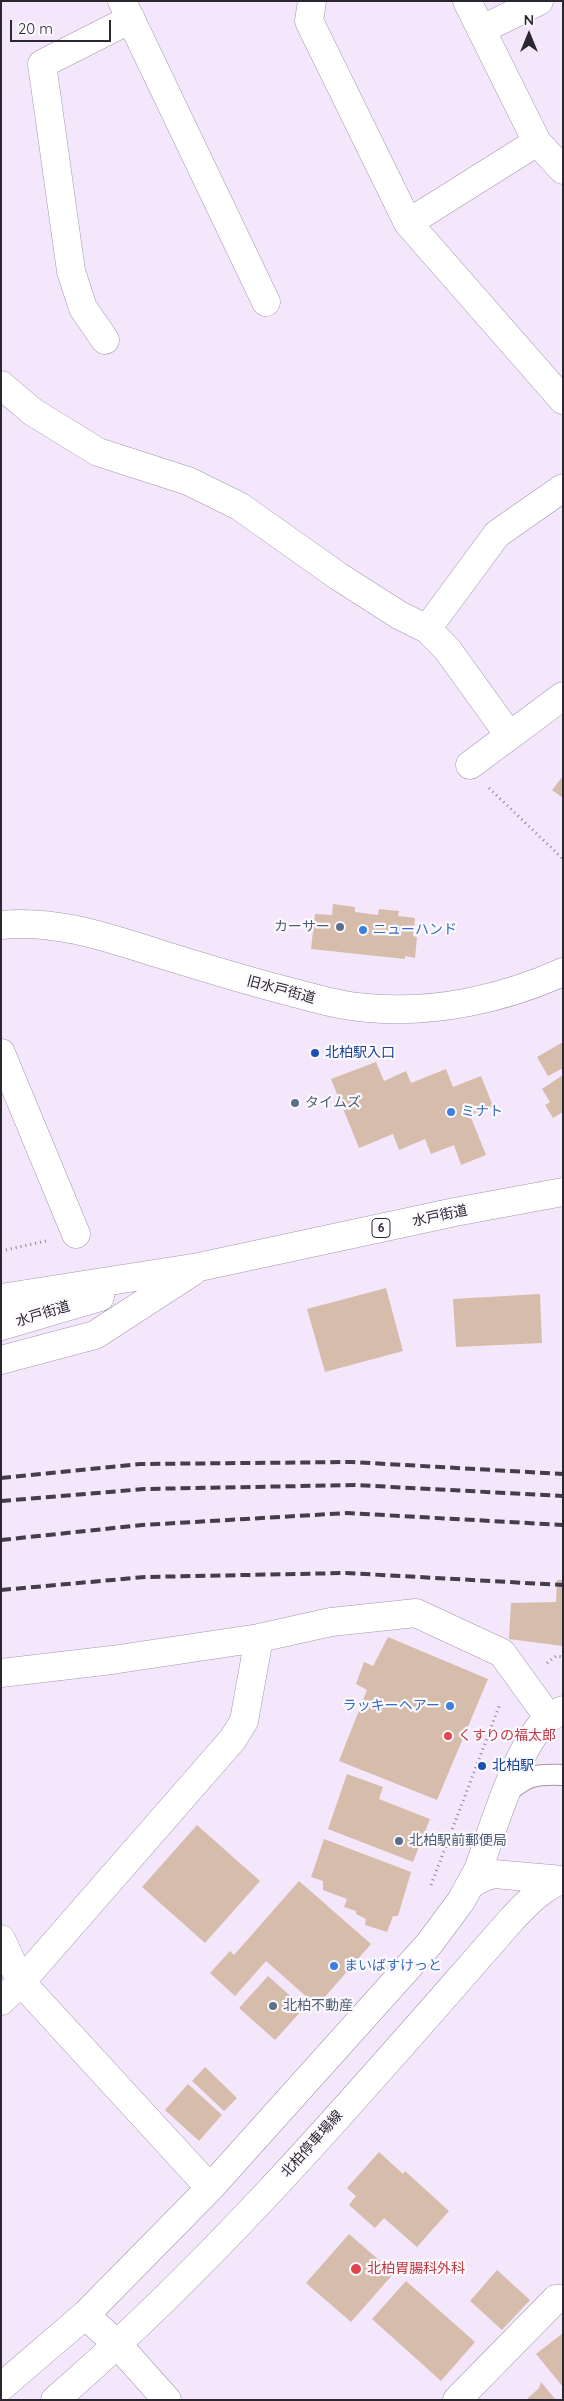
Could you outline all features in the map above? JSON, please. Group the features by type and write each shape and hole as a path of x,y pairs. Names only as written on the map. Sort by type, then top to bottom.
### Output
{"main road":[{"path":"312,1 309,21 408,223 563,400"},
{"path":"467,1 537,142 563,170"},
{"path":"481,30 539,1"},
{"path":"105,340 83,308 71,271 42,64 126,10 266,302"},
{"path":"408,223 537,142"},
{"path":"1,385 33,412 98,452 188,481 239,506 338,576 399,615 427,629 447,649 509,735"},
{"path":"427,629 497,534 563,488"},
{"path":"470,765 563,696"},
{"name":"旧水戸街道","path":"1,925 37,925 95,934 245,980 322,1000 368,1008 442,1006 466,1002 529,987 563,972"},
{"path":"1,1053 76,1234"},
{"name":"水戸街道","path":"1,1298 199,1267 455,1212 563,1192"},
{"path":"1,1360 95,1335 199,1267"},
{"name":"水戸街道","path":"1,1326 199,1267"},
{"path":"1,1673 112,1660 259,1638 331,1622 416,1613 502,1653 556,1714 531,1739 474,1877 451,1916 429,1944 210,2188 84,2315 1,2387"},
{"path":"1,2001 21,1982 233,1739 244,1721 259,1638"},
{"path":"474,1877 494,1874 561,1880"},
{"name":"北柏停車場線","path":"55,2400 118,2345 276,2184 531,1899 547,1886 561,1880"},
{"path":"1,1939 21,1982 210,2188"},
{"path":"457,2400 556,2299 563,2299"},
{"path":"84,2315 118,2345 167,2400"}],"lane":[{"path":"507,1794 520,1780 536,1774 563,1775"}],"path":[{"path":"470,765 508,807 563,859"},
{"path":"1,1251 76,1234"}],"building":[{"path":"563,776 563,798 552,790"},
{"path":"333,904 355,907 355,912 378,915 379,909 399,911 398,916 415,918 413,936 417,937 415,958 405,956 405,959 311,949 315,914 332,915"},
{"path":"563,1042 563,1068 548,1076 537,1057"},
{"path":"376,1062 384,1081 406,1071 411,1083 446,1069 453,1087 481,1076 493,1106 470,1115 486,1155 461,1165 454,1145 431,1154 425,1139 399,1150 393,1134 359,1148 331,1079"},
{"path":"563,1075 563,1112 553,1118 545,1105 550,1102 542,1089"},
{"path":"386,1288 403,1351 325,1372 307,1309"},
{"path":"540,1294 542,1343 456,1347 453,1299"},
{"path":"557,1580 563,1580 563,1646 509,1639 511,1603 556,1602"},
{"path":"388,1637 488,1679 437,1800 339,1761 367,1690 356,1684 364,1662 373,1666"},
{"path":"347,1774 383,1787 379,1799 430,1819 413,1862 328,1829"},
{"path":"197,1825 260,1881 205,1943 142,1887"},
{"path":"324,1839 411,1872 398,1916 393,1916 387,1932 365,1925 366,1919 356,1914 356,1911 344,1907 347,1899 323,1890 323,1881 311,1877"},
{"path":"299,1881 371,1944 317,2006 266,1961 235,1996 210,1973 230,1951 234,1955"},
{"path":"268,1976 304,2008 275,2040 239,2008"},
{"path":"205,2067 237,2098 224,2111 192,2081"},
{"path":"188,2084 222,2115 199,2141 165,2110"},
{"path":"379,2152 403,2174 405,2171 449,2211 417,2247 384,2218 375,2228 349,2205 356,2196 347,2188"},
{"path":"349,2234 394,2273 351,2322 306,2283"},
{"path":"497,2270 530,2300 502,2330 470,2301"},
{"path":"406,2281 475,2342 441,2381 372,2319"},
{"path":"563,2333 563,2387 536,2354"},
{"path":"541,2382 556,2400 526,2400 539,2388"}],"railway":[{"path":"1,1478 140,1464 352,1462 563,1474"},
{"path":"1,1501 144,1489 355,1485 563,1496"},
{"path":"1,1540 142,1525 347,1513 563,1525"},
{"path":"1,1590 145,1577 346,1573 563,1585"}],"place":[{"name":"カーサー","path":"340,927"},
{"name":"ニューハンド","path":"363,930"},
{"name":"北柏駅入口","path":"315,1053"},
{"name":"タイムズ","path":"295,1103"},
{"name":"ミナト","path":"451,1112"},
{"name":"ラッキーヘアー","path":"450,1706"},
{"name":"くすりの福太郎","path":"448,1736"},
{"name":"北柏駅","path":"482,1766"},
{"name":"北柏駅前郵便局","path":"399,1841"},
{"name":"まいばすけっと","path":"334,1966"},
{"name":"北柏不動産","path":"273,2006"},
{"name":"北柏胃腸科外科","path":"356,2269"}]}
